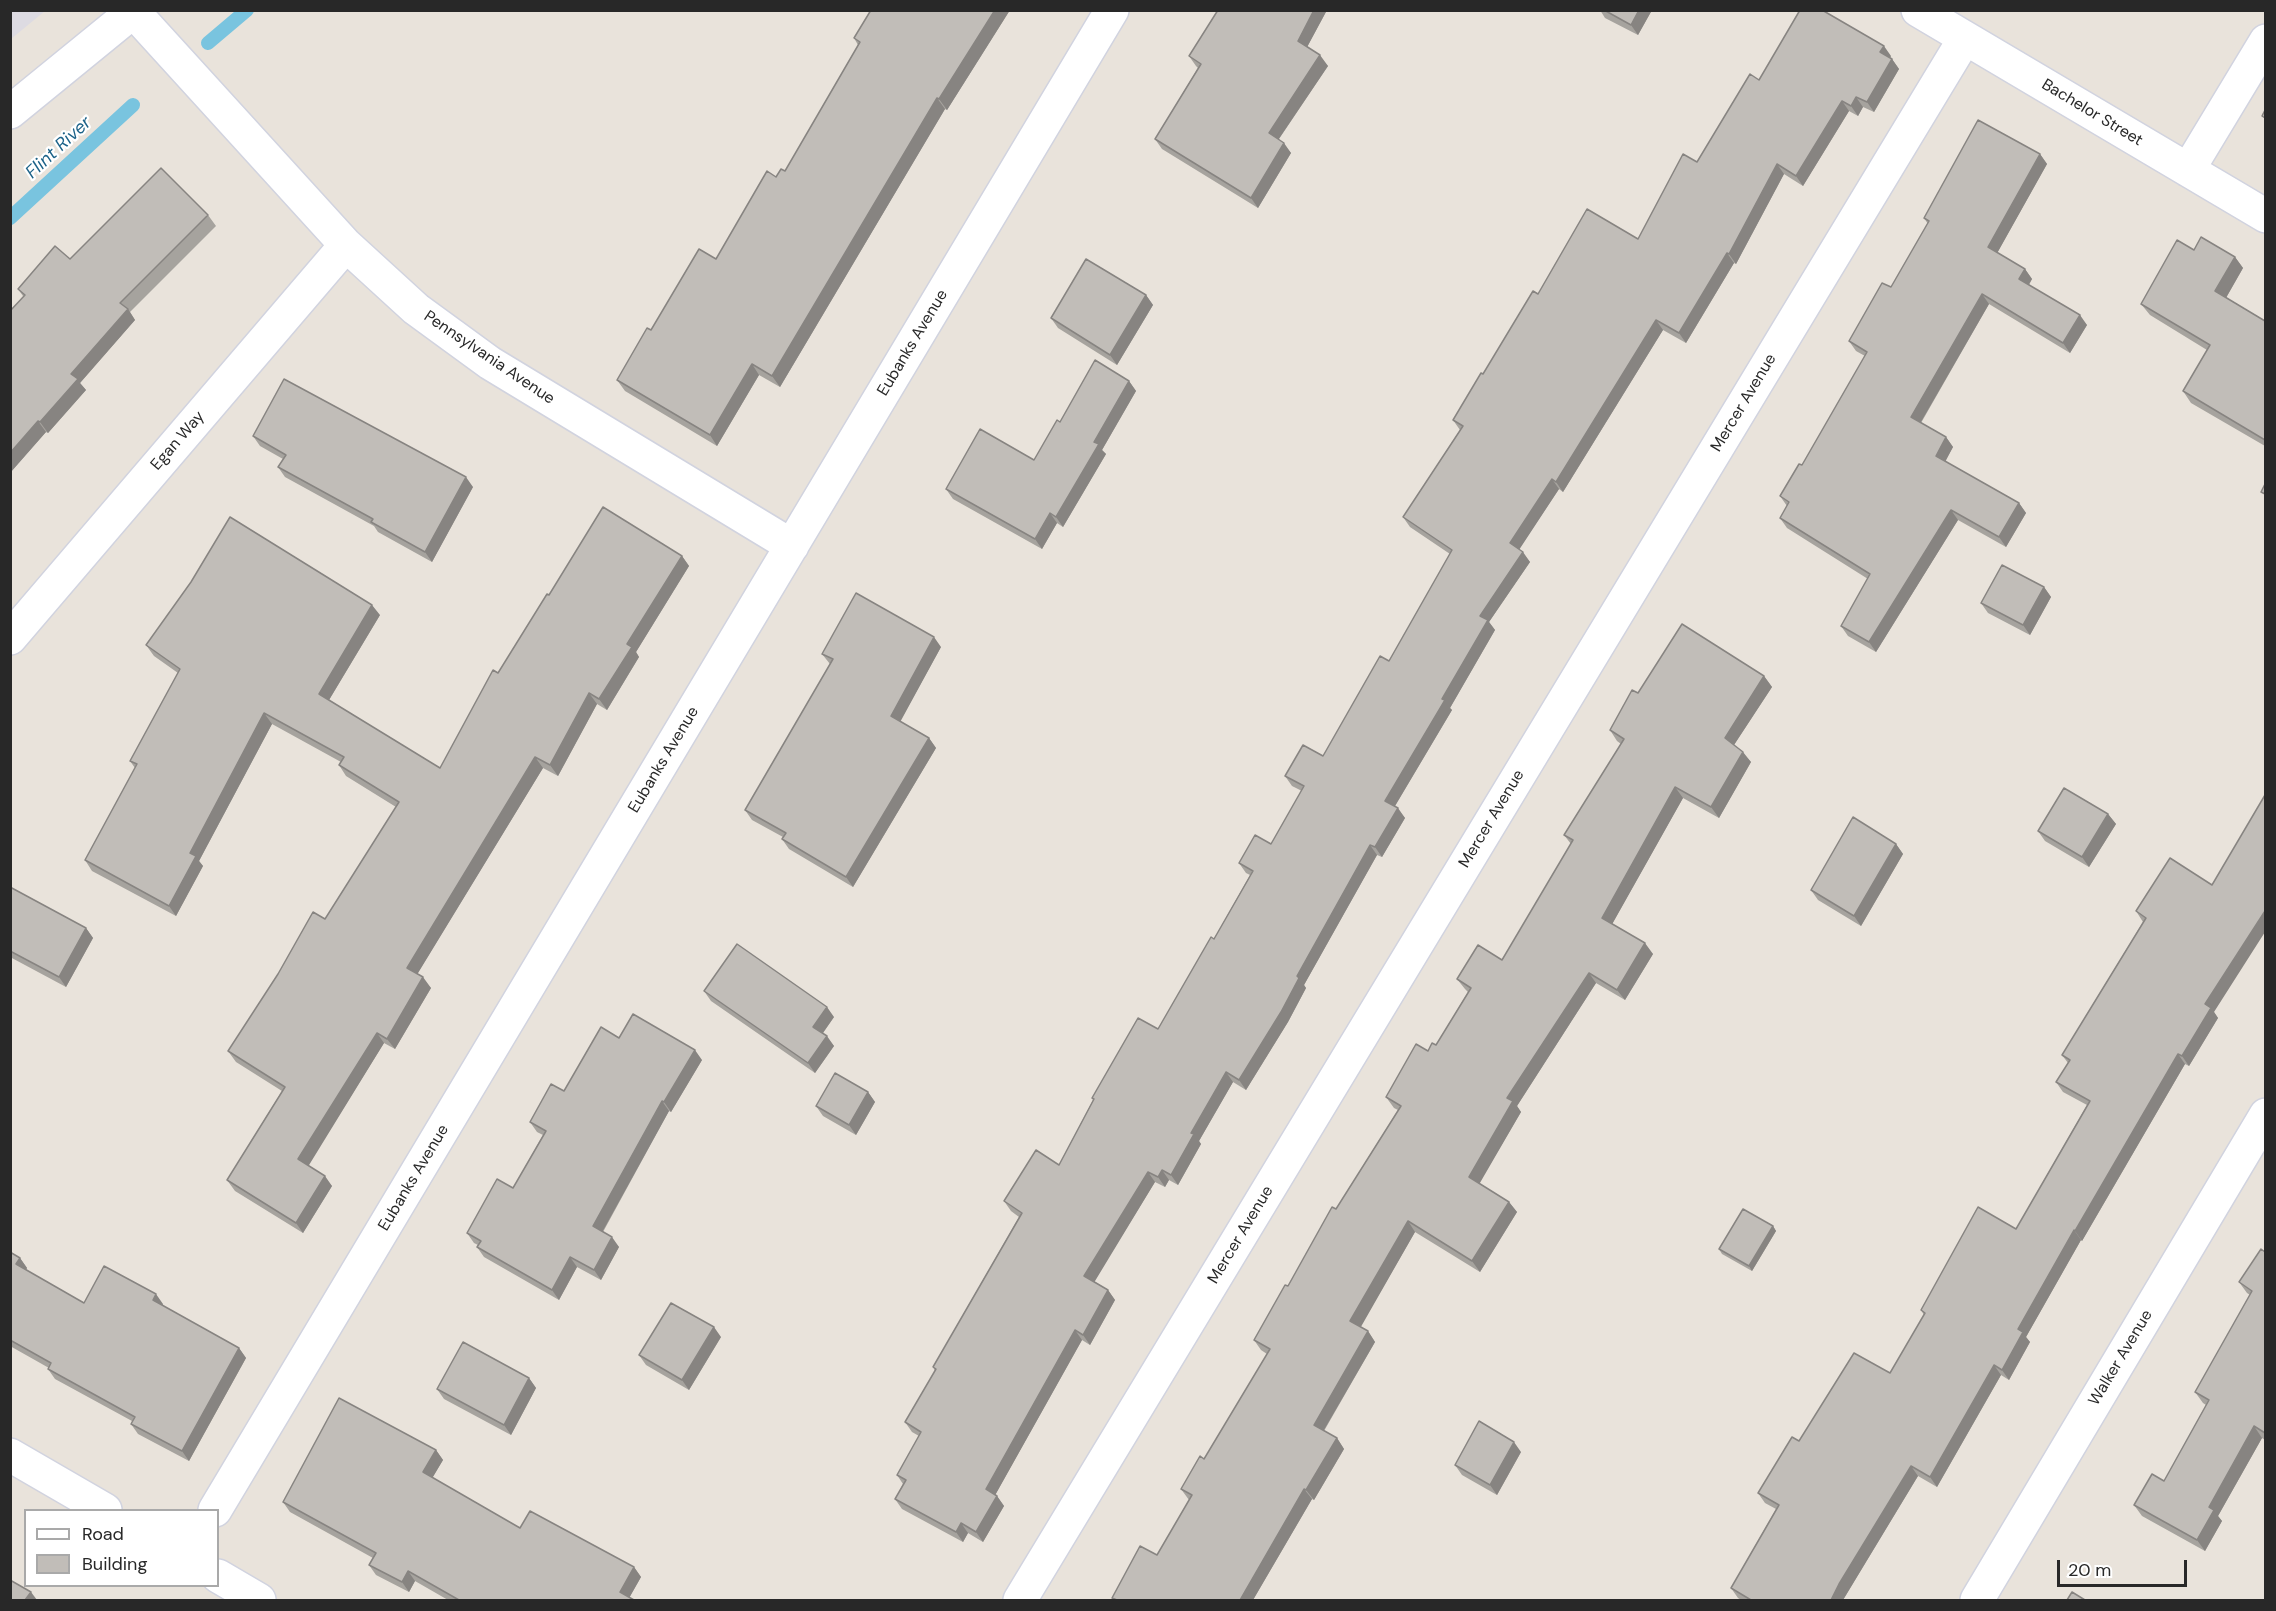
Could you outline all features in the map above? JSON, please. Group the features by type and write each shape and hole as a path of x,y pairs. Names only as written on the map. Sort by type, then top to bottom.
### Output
{"street":[{"name":"Eubanks Avenue","path":"216,1509 1112,10"},
{"name":"Bachelor Street","path":"1918,10 2265,216"},
{"name":"Pennsylvania Avenue","path":"133,11 346,245 416,309 490,363 792,546"},
{"path":"10,111 133,11"},
{"name":"Mercer Avenue","path":"1020,1600 1965,38"},
{"path":"2188,170 2265,41"},
{"name":"Egan Way","path":"10,638 346,245"},
{"name":"Walker Avenue","path":"1977,1600 2265,1114"},
{"path":"10,1455 103,1509"},
{"path":"219,1577 259,1600"}],"shaded area":[{"path":"11,10 45,10 45,11 11,39"}],"building":[{"path":"871,10 995,10 939,99 937,98 772,376 752,364 710,435 617,380 647,328 651,330 699,249 716,259 767,171 776,177 781,169 785,171 860,42 854,38"},
{"path":"1218,10 1314,10 1298,41 1320,55 1269,133 1284,143 1251,198 1155,139 1201,64 1189,56"},
{"path":"1604,10 1639,10 1631,25"},
{"path":"1800,10 1822,10 1884,46 1880,52 1892,59 1867,102 1856,97 1851,106 1842,101 1796,176 1777,164 1729,254 1727,253 1679,333 1656,320 1556,482 1552,479 1510,543 1523,552 1480,616 1488,620 1442,699 1445,700 1385,801 1398,808 1375,847 1370,845 1297,976 1299,978 1281,1012 1239,1080 1226,1072 1191,1133 1194,1134 1171,1175 1162,1170 1158,1177 1148,1172 1084,1276 1108,1290 1083,1335 1075,1330 986,1489 997,1496 976,1532 961,1523 956,1532 895,1499 906,1480 897,1475 921,1432 905,1422 936,1369 933,1367 1022,1213 1004,1201 1036,1150 1059,1165 1094,1099 1092,1098 1138,1018 1158,1029 1211,937 1214,939 1253,871 1239,863 1255,835 1271,844 1304,786 1285,776 1303,745 1323,756 1380,656 1389,661 1452,550 1403,517 1463,426 1453,420 1481,373 1483,374 1533,291 1538,294 1587,209 1638,239 1683,154 1697,162 1750,74 1759,80"},
{"path":"1978,120 2040,154 1988,247 2025,269 2019,279 2080,315 2063,343 1982,294 1911,417 1946,437 1936,456 2019,503 1999,537 1951,510 1869,642 1841,626 1870,574 1780,518 1789,502 1780,496 1799,464 1802,465 1867,352 1849,341 1882,283 1891,287 1929,221 1924,218"},
{"path":"161,168 208,215 120,303 128,309 71,374 78,379 10,453 10,311 25,295 18,289 55,246 70,259"},
{"path":"2201,237 2235,257 2215,291 2265,321 2265,440 2183,391 2210,345 2141,304 2177,240 2194,250"},
{"path":"1086,259 1146,295 1110,355 1051,318"},
{"path":"1095,360 1129,381 1094,442 1099,444 1056,517 1050,513 1035,539 946,489 980,429 1034,460 1057,420 1060,422"},
{"path":"284,379 466,477 425,552 371,522 373,519 278,467 286,455 253,436"},
{"path":"603,507 682,556 627,644 632,647 599,699 589,693 550,765 535,757 407,968 423,977 387,1039 377,1033 298,1159 325,1176 296,1223 227,1180 285,1087 228,1051 278,974 313,912 325,919 399,802 339,765 344,757 264,713 190,853 196,856 169,906 85,860 137,764 130,761 180,669 146,645 191,582 230,517 372,605 319,694 440,768 493,670 498,673"},
{"path":"2002,565 2044,587 2023,625 1981,603"},
{"path":"856,593 934,637 891,716 929,738 846,877 782,839 786,833 745,810 833,659 822,654"},
{"path":"1682,624 1764,676 1725,738 1743,752 1711,807 1675,787 1602,918 1645,943 1617,990 1589,973 1507,1098 1513,1101 1469,1177 1509,1202 1472,1261 1408,1221 1350,1321 1368,1331 1314,1425 1337,1438 1306,1490 1304,1489 1240,1600 1117,1600 1112,1598 1140,1546 1157,1555 1192,1495 1181,1489 1200,1456 1204,1459 1270,1349 1254,1340 1285,1285 1288,1286 1332,1207 1336,1209 1401,1106 1386,1097 1416,1044 1428,1051 1432,1043 1436,1045 1471,988 1457,979 1478,945 1502,960 1573,840 1564,835 1624,739 1610,730 1632,690 1638,693"},
{"path":"2064,788 2108,814 2082,857 2038,831"},
{"path":"2265,795 2265,911 2205,1004 2211,1008 2182,1056 2178,1054 2074,1230 2018,1329 2023,1332 2002,1370 1994,1365 1930,1477 1911,1466 1831,1600 1751,1600 1731,1588 1779,1505 1758,1493 1792,1437 1799,1441 1854,1353 1890,1373 1925,1313 1921,1310 1978,1207 2016,1229 2090,1101 2056,1082 2070,1060 2062,1055 2146,918 2136,911 2170,858 2212,885"},
{"path":"1853,817 1896,844 1854,916 1811,890"},
{"path":"10,887 86,928 59,977 10,951"},
{"path":"737,944 827,1007 813,1027 827,1036 808,1063 704,991"},
{"path":"633,1014 695,1050 664,1102 662,1101 593,1226 612,1237 594,1270 570,1257 552,1290 477,1247 481,1241 467,1233 497,1179 513,1188 546,1131 530,1122 551,1084 564,1091 601,1027 619,1038"},
{"path":"835,1073 868,1092 849,1125 816,1106"},
{"path":"1743,1209 1773,1226 1749,1266 1719,1249"},
{"path":"2261,1249 2265,1252 2265,1433 2254,1426 2209,1507 2214,1510 2197,1540 2134,1505 2152,1474 2164,1481 2209,1400 2195,1392 2252,1291 2239,1282"},
{"path":"10,1252 20,1258 16,1264 84,1303 104,1266 156,1294 153,1300 239,1348 182,1451 131,1424 135,1417 48,1369 51,1363 10,1340"},
{"path":"671,1303 714,1327 682,1380 639,1355"},
{"path":"463,1342 529,1378 504,1425 437,1389"},
{"path":"339,1398 436,1450 423,1472 520,1528 530,1511 634,1567 620,1592 634,1600 459,1600 408,1571 402,1582 369,1565 376,1553 283,1502"},
{"path":"1479,1421 1514,1442 1490,1485 1455,1465"},
{"path":"10,1580 31,1592 25,1600 10,1600"},
{"path":"2072,1592 2085,1600 2067,1600"}],"waterway":[{"name":"Flint River","path":"208,43 247,10"},
{"name":"Flint River","path":"10,218 133,105"}]}
